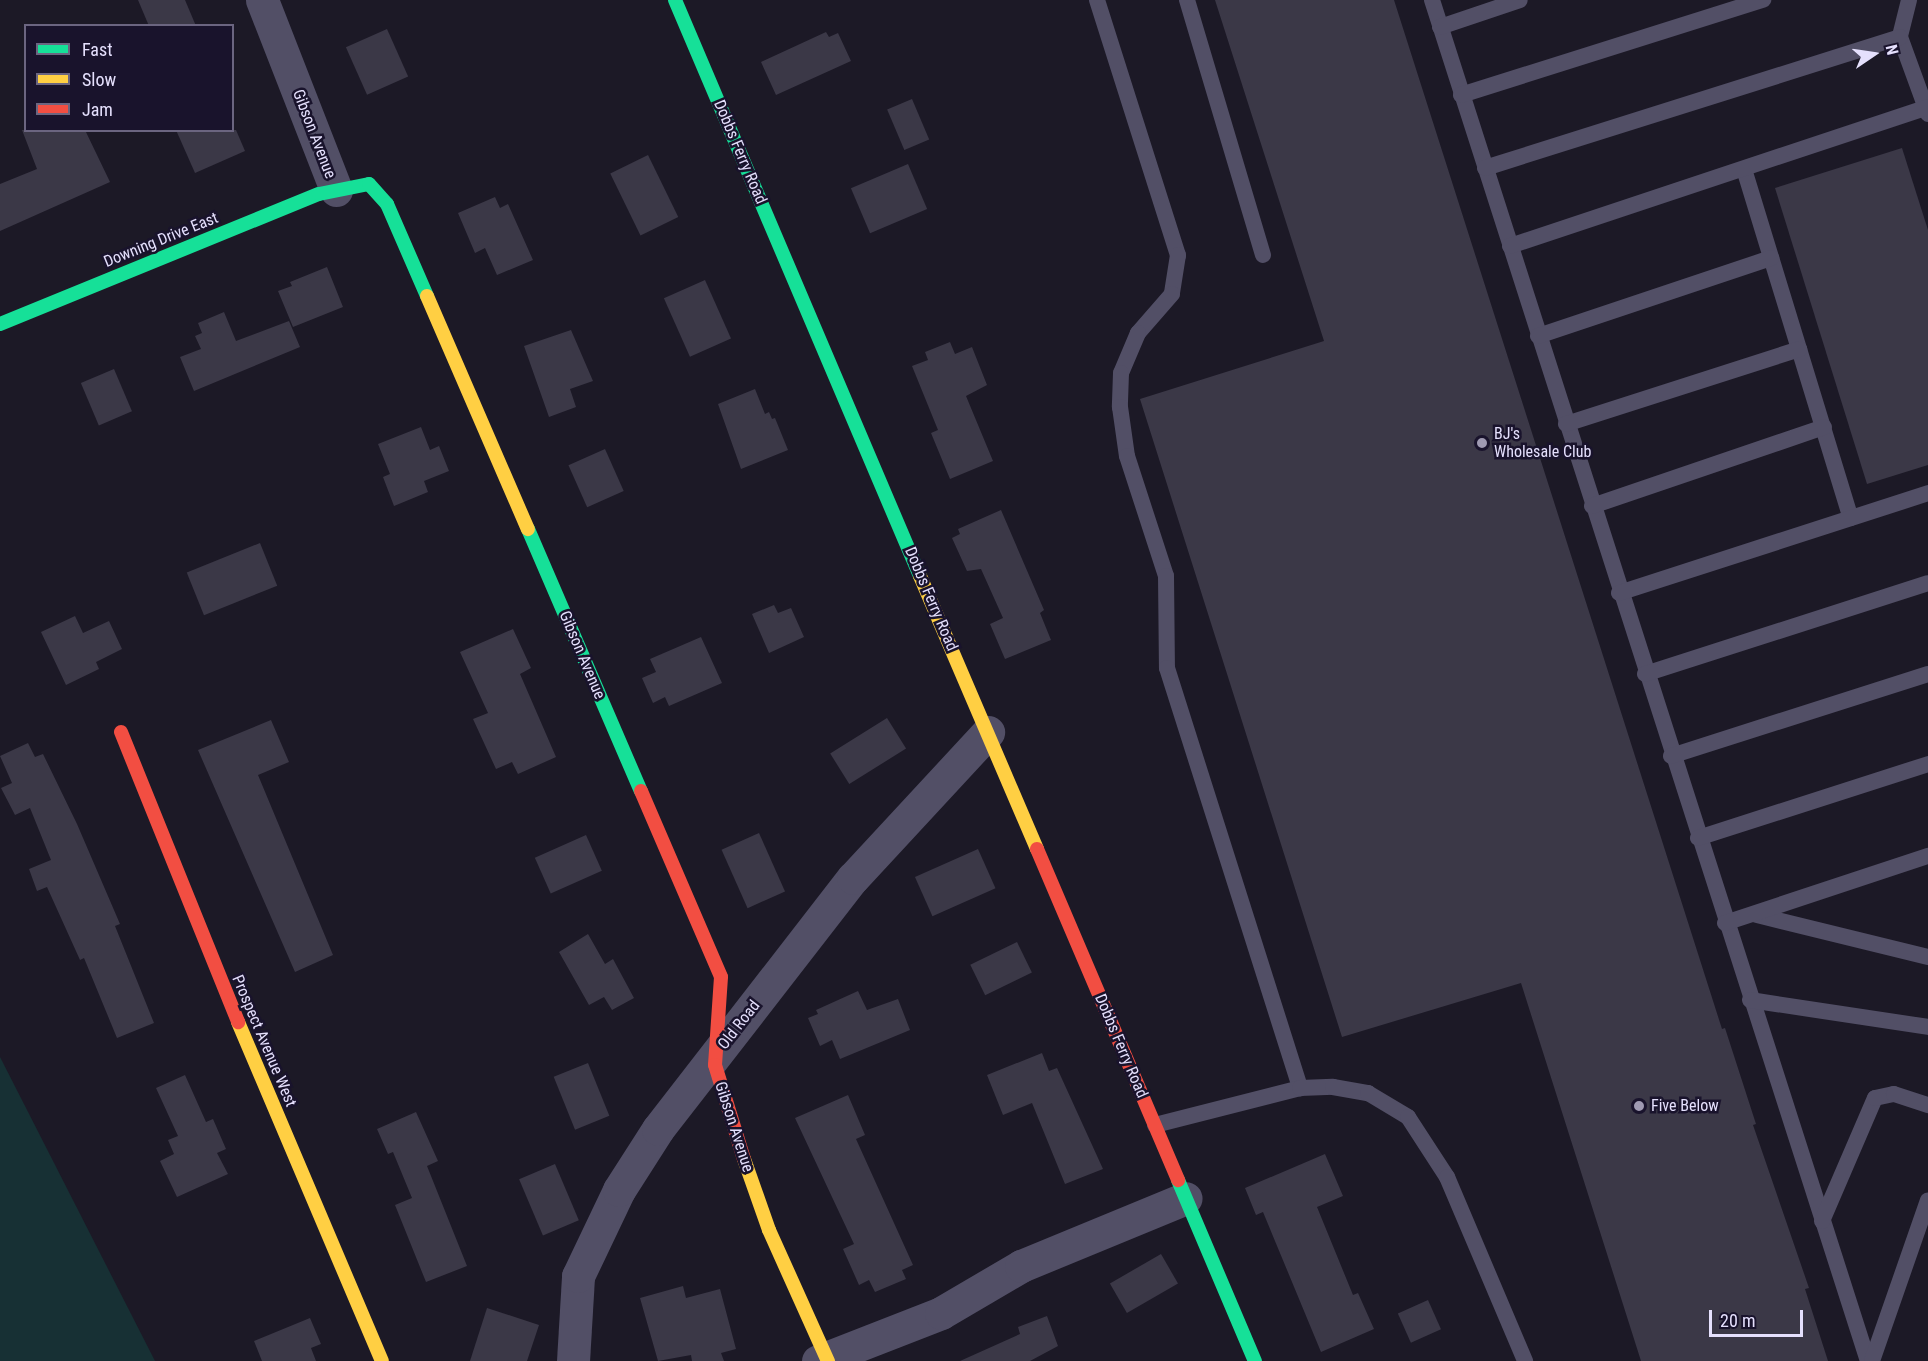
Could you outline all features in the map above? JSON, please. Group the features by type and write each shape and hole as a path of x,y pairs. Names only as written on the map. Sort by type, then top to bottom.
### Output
{"street":[{"name":"Gibson Avenue","path":"262,0 336,190 369,184 387,204 721,977 716,1054 724,1104 769,1230 824,1360"},
{"name":"Dobbs Ferry Road","path":"675,0 1256,1361"},
{"name":"Downing Drive East","path":"0,324 336,190"},
{"name":"Prospect Avenue West","path":"121,732 211,957 382,1361"},
{"name":"Old Road","path":"573,1361 578,1276 619,1190 658,1129 853,878 988,732"},
{"path":"824,1360 941,1312 1021,1266 1186,1198"}],"lane":[{"path":"1096,0 1178,255 1172,294 1138,333 1121,373 1120,407 1127,456 1166,576 1167,668 1300,1088"},
{"path":"1187,0 1263,255"},
{"path":"1432,0 1671,756 1822,1221 1870,1361"},
{"path":"1440,27 1518,0"},
{"path":"1461,95 1763,0"},
{"path":"1510,246 1927,111 1900,37 1909,0"},
{"path":"1485,168 1900,37"},
{"path":"1744,169 1851,518"},
{"path":"1538,336 1771,258"},
{"path":"1566,423 1799,349"},
{"path":"1592,506 1824,427"},
{"path":"1619,592 1928,493"},
{"path":"1645,674 1928,583"},
{"path":"1671,756 1928,674"},
{"path":"1698,838 1928,764"},
{"path":"1725,922 1756,915 1928,856"},
{"path":"1756,915 1928,957"},
{"path":"1750,1000 1928,1028"},
{"path":"1155,1125 1300,1088 1333,1087 1368,1094 1408,1117 1447,1177 1524,1361"},
{"path":"1822,1221 1875,1098 1894,1094 1928,1105"},
{"path":"1870,1361 1928,1200"}],"green space":[{"path":"0,1057 155,1361 0,1361"}],"building":[{"path":"138,0 185,0 195,24 148,24"},
{"path":"1215,0 1394,0 1722,1029 1725,1028 1756,1124 1753,1125 1809,1288 1805,1289 1828,1361 1641,1361 1521,983 1342,1037 1140,399 1324,341"},
{"path":"387,29 408,77 367,95 346,47"},
{"path":"826,32 829,37 838,33 851,61 776,95 761,62"},
{"path":"912,99 929,140 904,150 887,110"},
{"path":"22,130 24,132 86,132 110,182 0,231 0,184 37,169"},
{"path":"236,130 245,151 195,173 177,132 234,132"},
{"path":"1902,148 1928,230 1928,465 1867,484 1775,188"},
{"path":"648,155 678,217 640,235 610,173"},
{"path":"908,164 927,209 870,233 851,188"},
{"path":"495,197 500,208 508,204 533,260 497,275 485,248 475,253 458,213"},
{"path":"327,267 343,307 293,327 278,291 292,286 290,282"},
{"path":"705,280 731,338 690,357 664,298"},
{"path":"224,312 236,341 289,321 300,347 194,391 180,357 201,349 195,336 202,333 198,323"},
{"path":"571,330 593,381 570,389 576,407 549,417 524,346"},
{"path":"950,342 955,354 972,347 987,385 966,396 993,461 950,479 931,433 938,430 912,366 928,360 925,352"},
{"path":"114,369 132,411 99,425 81,383"},
{"path":"755,389 765,414 769,412 772,419 775,418 788,450 741,469 718,404"},
{"path":"421,427 430,450 439,446 449,471 424,481 428,492 394,506 383,477 390,474 378,444"},
{"path":"605,449 624,491 587,507 568,465"},
{"path":"1001,510 1044,610 1040,613 1051,640 1005,659 990,624 1003,618 981,569 967,571 952,538 960,534 958,529"},
{"path":"260,543 277,586 204,615 187,573"},
{"path":"774,605 778,613 791,608 804,637 769,653 752,614"},
{"path":"75,616 83,633 109,621 122,649 96,662 99,669 66,685 41,632"},
{"path":"513,629 531,668 520,674 556,757 518,774 512,762 496,769 473,719 488,713 460,652"},
{"path":"701,637 722,683 669,706 665,697 653,703 642,678 656,672 650,659"},
{"path":"887,718 906,749 849,784 830,754"},
{"path":"271,720 289,762 258,775 333,955 295,972 198,750"},
{"path":"28,743 35,757 43,754 77,824 120,924 115,926 154,1023 117,1038 84,958 80,960 47,887 37,891 29,869 51,860 30,808 15,815 1,788 12,783 0,756"},
{"path":"759,833 785,891 748,908 722,850"},
{"path":"586,835 602,871 551,893 535,858"},
{"path":"978,849 995,888 932,916 915,877"},
{"path":"588,934 605,964 613,959 634,998 612,1010 604,997 589,1005 559,952"},
{"path":"1017,942 1032,973 985,995 970,965"},
{"path":"858,991 867,1010 898,999 910,1030 840,1059 832,1040 820,1046 808,1018 818,1014 816,1010"},
{"path":"1042,1053 1049,1071 1057,1068 1103,1169 1065,1184 1032,1103 1003,1115 987,1075"},
{"path":"588,1063 609,1116 575,1130 554,1077"},
{"path":"185,1075 206,1122 213,1119 226,1149 217,1153 228,1174 177,1197 160,1161 174,1154 168,1140 178,1136 156,1088"},
{"path":"848,1095 865,1135 856,1139 913,1265 902,1270 906,1279 875,1292 869,1280 859,1285 843,1249 854,1244 795,1118"},
{"path":"416,1112 438,1161 427,1166 467,1266 426,1282 395,1205 412,1198 393,1152 388,1154 377,1129"},
{"path":"1325,1154 1343,1196 1317,1207 1353,1295 1358,1293 1374,1329 1321,1352 1263,1212 1256,1215 1245,1188"},
{"path":"555,1164 579,1220 543,1235 519,1179"},
{"path":"1161,1254 1178,1283 1127,1313 1110,1284"},
{"path":"683,1286 686,1298 720,1289 736,1349 721,1353 724,1361 692,1361 691,1355 658,1361 640,1298"},
{"path":"1428,1300 1441,1329 1411,1343 1398,1313"},
{"path":"487,1308 539,1325 527,1361 470,1361"},
{"path":"1047,1316 1058,1346 1030,1361 960,1361 1020,1334 1018,1327"},
{"path":"310,1318 321,1344 311,1348 316,1361 262,1361 254,1341"}],"traffic: fast":[{"path":"675,0 920,576"},
{"path":"0,324 319,194 369,184 387,204 427,296"},
{"path":"528,529 641,791"},
{"path":"1178,1180 1255,1361"}],"traffic: slow":[{"path":"427,296 528,529"},
{"path":"920,576 1037,849"},
{"path":"238,1022 382,1361"},
{"path":"744,1159 769,1230 828,1361"}],"traffic: jam":[{"path":"121,732 238,1022"},
{"path":"641,791 721,977 715,1065 744,1159"},
{"path":"1037,849 1178,1180"}],"place":[{"name":"BJ's Wholesale Club","path":"1482,443"},
{"name":"Five Below","path":"1639,1106"}]}
